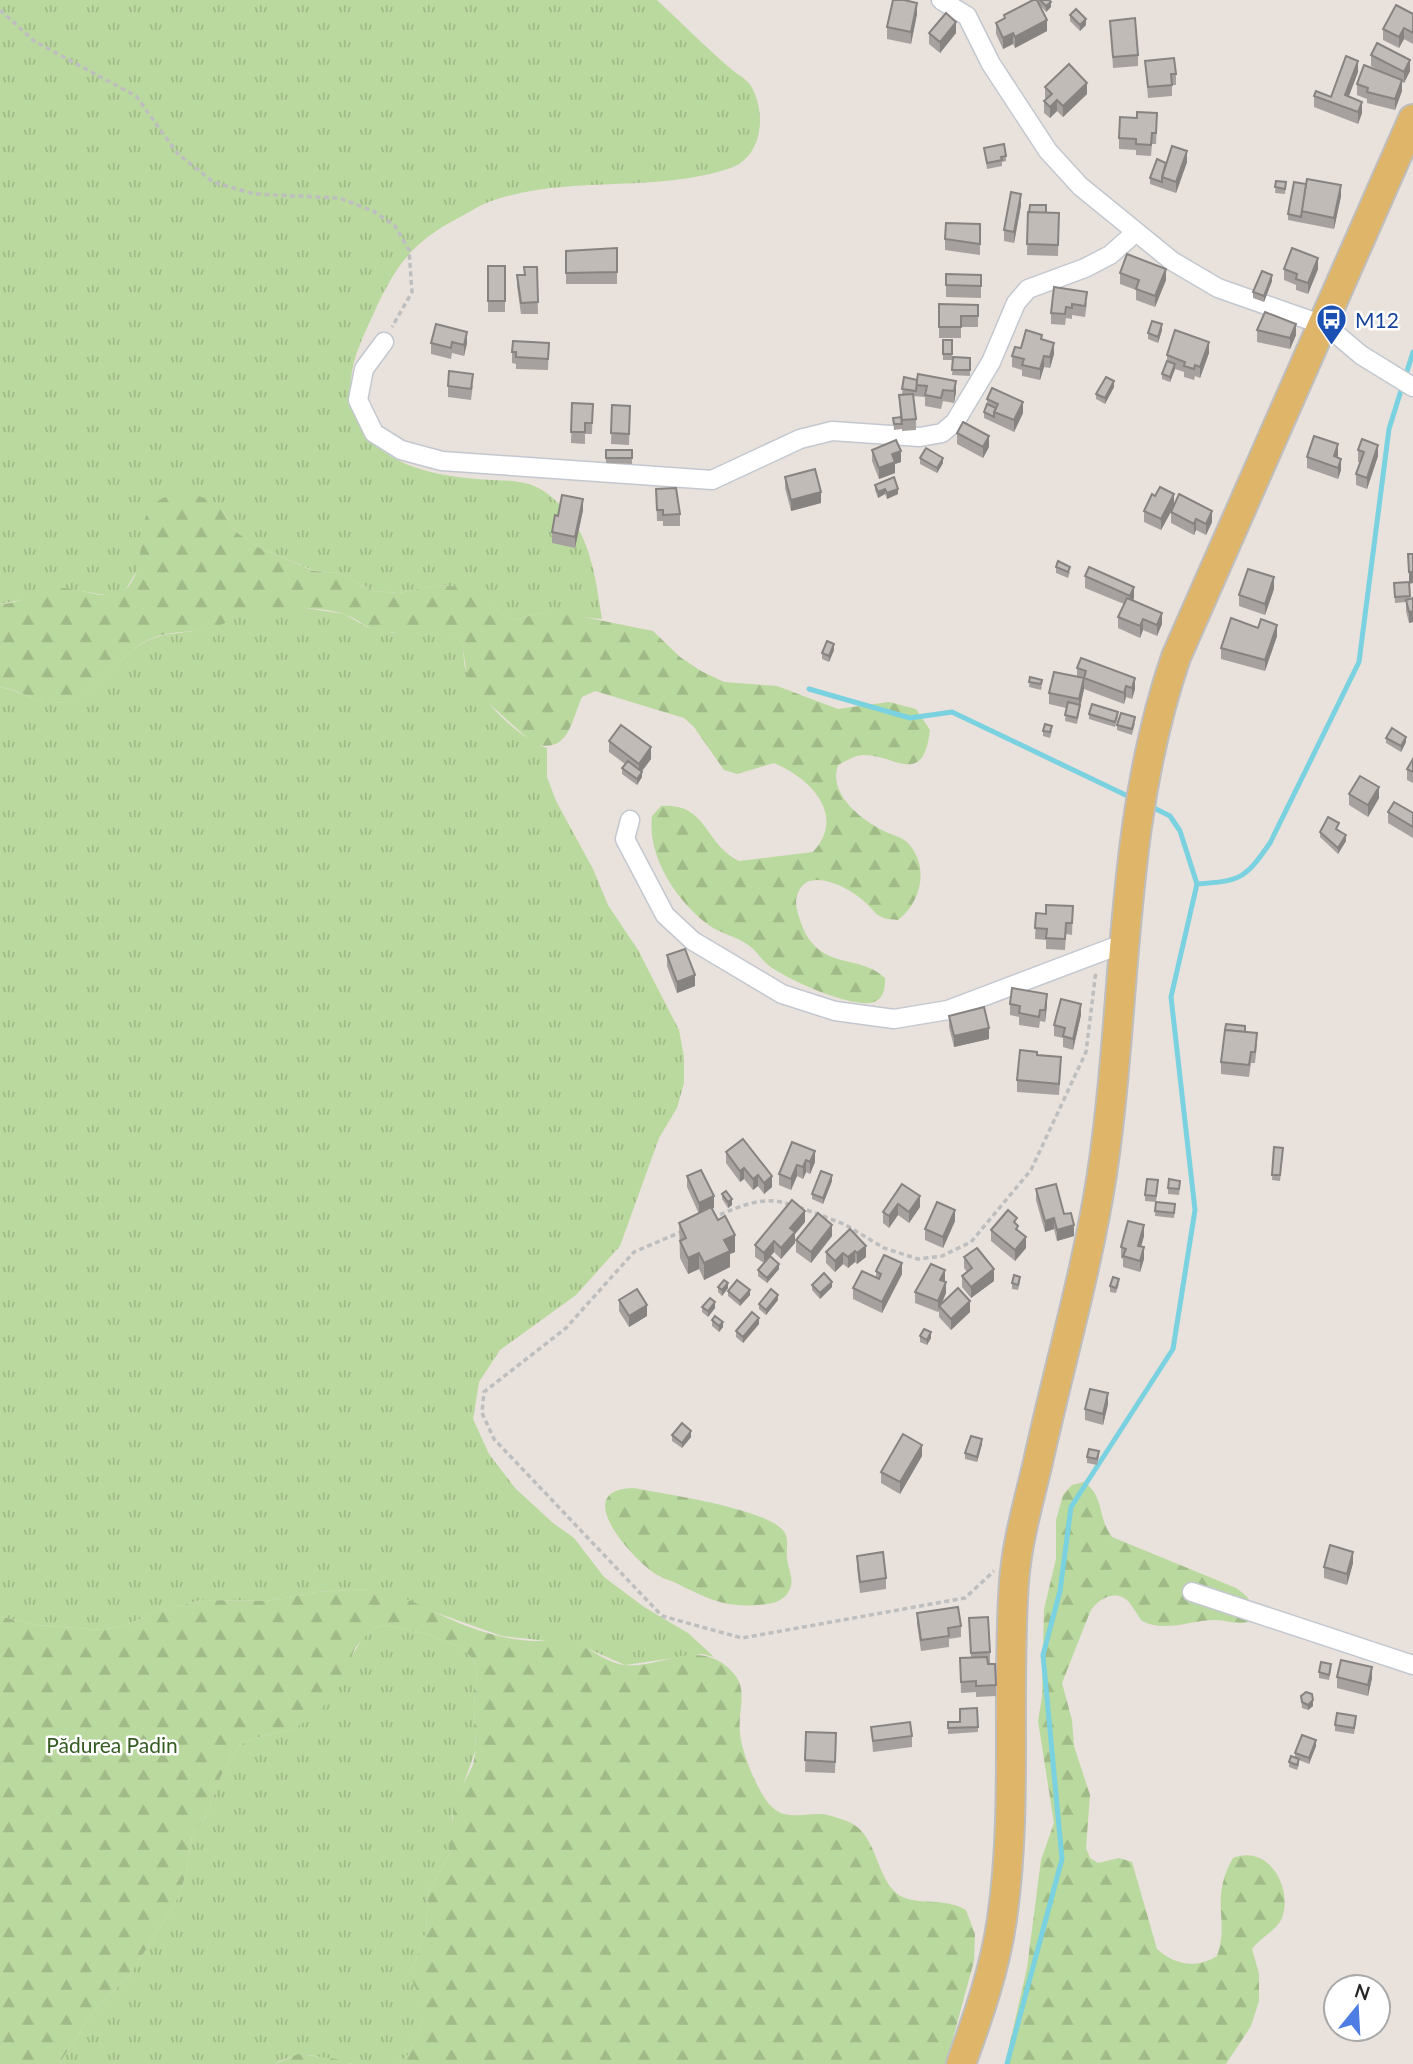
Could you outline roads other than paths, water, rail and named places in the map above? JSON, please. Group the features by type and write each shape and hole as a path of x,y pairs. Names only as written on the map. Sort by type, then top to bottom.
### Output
{"main road":[{"path":"1329,329 1413,119"},
{"path":"961,2064 979,2016 1002,1921 1010,1809 1010,1660 1016,1561 1101,1176 1110,948 1145,813 1158,710 1176,657 1329,329 1413,157"},
{"path":"977,2064 993,2020 1017,1923 1024,1852 1026,1660 1032,1562 1111,1212 1122,1138 1143,882 1145,813"}],"street":[{"path":"941,0 967,16 991,64 1048,151 1080,186 1136,232 1172,261 1218,288 1329,329 1413,387"},
{"path":"384,342 364,369 358,400 374,433 401,450 442,461 712,480 800,439 832,431 920,437 942,433 955,422 979,382 1016,303 1028,289 1110,255 1136,232"},
{"path":"630,820 625,839 665,915 693,941 782,994 835,1011 894,1019 948,1010 1110,948"},
{"path":"1192,1592 1413,1665"}],"waterway":[{"path":"1197,884 1241,876 1270,843 1359,662 1389,429 1413,352"},
{"path":"809,689 910,718 952,712 1134,799"},
{"path":"1007,2064 1062,1859 1043,1655 1060,1591 1071,1507 1173,1349 1195,1210 1171,997 1197,884 1180,831 1170,816 1150,806"}],"place":[{"name":"M12","path":"1332,346"}],"park label":[{"name":"Pădurea Padin","path":"112,1744"}]}
